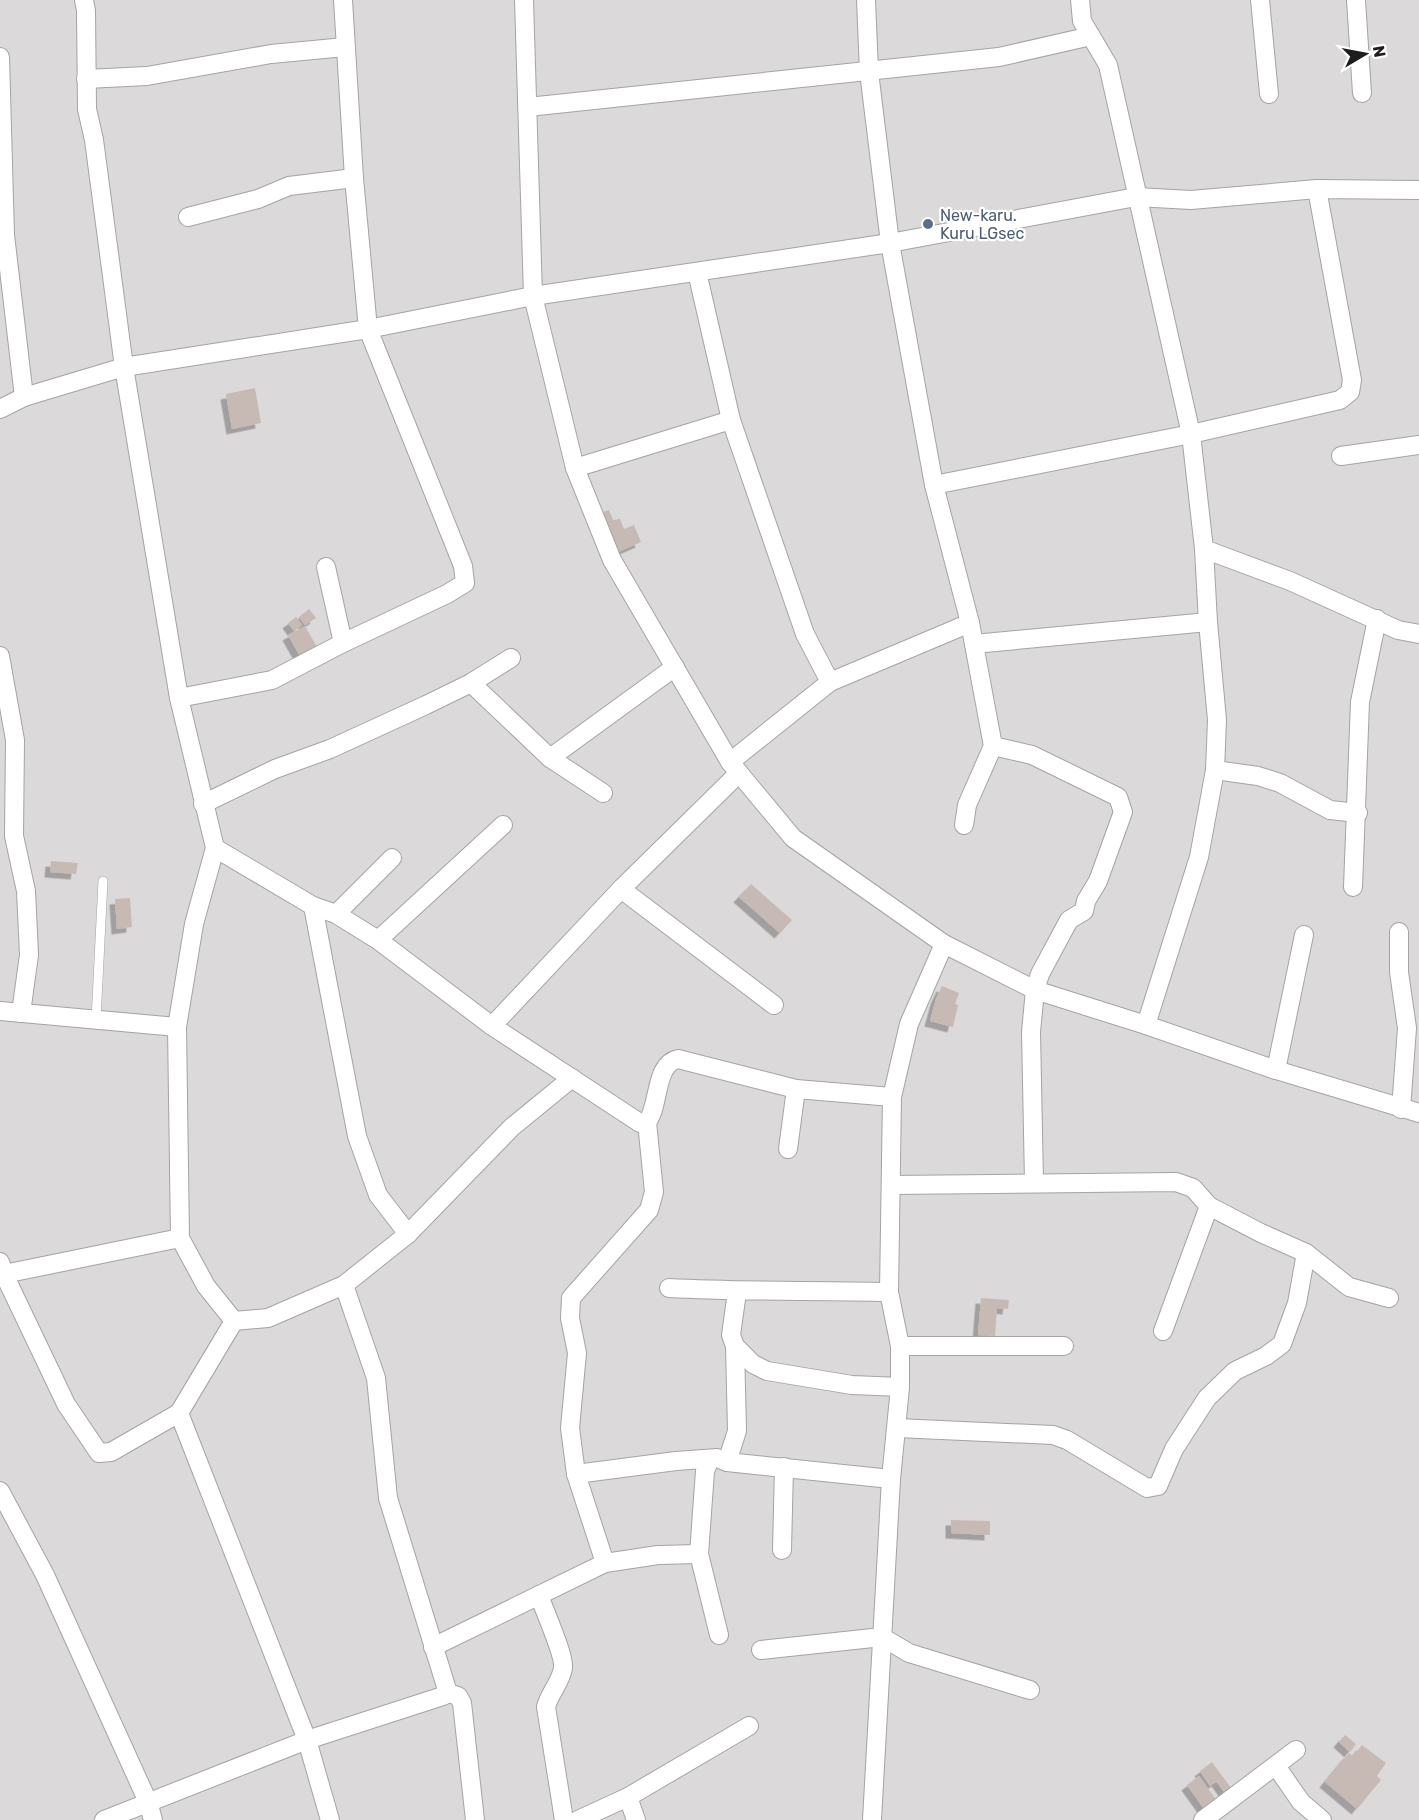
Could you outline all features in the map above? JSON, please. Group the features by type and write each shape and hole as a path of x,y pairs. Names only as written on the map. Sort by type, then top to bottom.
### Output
{"street":[{"path":"84,0 87,109 94,141 124,367 179,698 215,848 194,924 177,1027 180,1238 206,1286 234,1321"},
{"path":"179,698 272,680 465,583 463,566 368,329 354,178 343,0"},
{"path":"524,0 533,296 575,468 612,560 735,767 793,838 944,944 1035,990 1276,1070 1419,1113"},
{"path":"866,0 869,72 890,243 934,485 970,623 993,746 968,805 964,825"},
{"path":"1080,0 1082,21 1108,65 1191,434 1204,549 1217,720 1215,770 1199,857 1146,1025"},
{"path":"1260,0 1269,94"},
{"path":"1356,0 1362,93"},
{"path":"528,107 999,57 1091,36"},
{"path":"86,79 147,76 271,54 345,47"},
{"path":"0,57 4,235 24,397"},
{"path":"188,217 258,199 289,186 354,178"},
{"path":"934,485 1191,434 1340,400 1350,392 1352,380 1317,189"},
{"path":"0,409 24,397 124,367 368,329 533,296 890,243 1136,197 1191,200 1317,189 1419,190"},
{"path":"697,272 731,420 805,634 830,682"},
{"path":"575,468 731,420"},
{"path":"1341,456 1419,445"},
{"path":"1204,549 1290,581 1398,630 1419,634"},
{"path":"327,567 343,643"},
{"path":"1353,887 1358,813 1360,702 1377,619"},
{"path":"974,644 1208,622"},
{"path":"492,1026 735,767 830,682 970,623"},
{"path":"0,656 15,740 14,836 26,891 29,955 21,1013"},
{"path":"203,804 275,769 330,749 471,683 511,658"},
{"path":"550,758 675,667"},
{"path":"471,683 550,758 603,793"},
{"path":"993,746 1032,755 1118,797 1123,812 1098,881 1086,901 1084,911 1069,920 1040,974 1035,990 1031,1032 1034,1182"},
{"path":"1215,770 1258,776 1280,783 1330,810 1358,813"},
{"path":"378,940 503,825"},
{"path":"215,848 314,906 336,914 378,940 492,1026 640,1123 647,1122 652,1117 658,1084 667,1065 672,1060 678,1059 796,1089 892,1097"},
{"path":"336,914 392,858"},
{"path":"621,889 774,1005"},
{"path":"314,906 357,1136 378,1195 408,1234"},
{"path":"1399,932 1399,972 1407,1028 1401,1109"},
{"path":"1276,1070 1304,935"},
{"path":"872,1820 891,1479 900,1388 900,1346 889,1292 892,1097 909,1024 944,944"},
{"path":"0,1011 177,1027"},
{"path":"234,1321 268,1318 344,1285 408,1234 512,1127 572,1078"},
{"path":"788,1149 796,1089"},
{"path":"605,1563 576,1474 570,1428 577,1353 570,1318 572,1298 649,1210 654,1192 647,1122"},
{"path":"891,1185 1176,1182 1193,1188 1209,1206 1305,1253 1349,1287 1389,1298"},
{"path":"1164,1331 1209,1206"},
{"path":"180,1238 2,1268 66,1404 99,1453 111,1452 179,1413 234,1321"},
{"path":"897,1428 1053,1435 1067,1440 1147,1488 1158,1486 1174,1449 1207,1398 1235,1371 1266,1356 1282,1344 1297,1304 1305,1253"},
{"path":"344,1285 376,1378 387,1498 448,1693"},
{"path":"669,1288 737,1292 811,1289 889,1292"},
{"path":"719,1635 699,1554 705,1471 718,1460 737,1431 735,1346 731,1335 737,1292"},
{"path":"735,1346 753,1364 766,1371 852,1385 900,1388"},
{"path":"900,1346 1064,1346"},
{"path":"735,1369 753,1364"},
{"path":"179,1413 307,1740 330,1820"},
{"path":"576,1474 676,1461 718,1460 891,1479"},
{"path":"782,1550 784,1467"},
{"path":"0,1491 45,1575 150,1811"},
{"path":"433,1647 605,1563 658,1555 699,1554"},
{"path":"539,1595 563,1661 561,1674 546,1707 564,1820"},
{"path":"761,1650 882,1637 909,1653 1030,1690"},
{"path":"104,1820 150,1811 307,1740 448,1693 458,1696 462,1703 475,1820"},
{"path":"578,1820 628,1797 749,1726"},
{"path":"1203,1820 1296,1750"},
{"path":"1276,1766 1301,1802 1322,1820"},
{"path":"628,1797 636,1820"}],"lane":[{"path":"96,1020 103,881"}],"shaded area":[{"path":"0,0 1419,0 1419,1820 0,1820"}],"building":[{"path":"255,388 261,423 232,429 226,394"},
{"path":"609,510 613,520 620,519 624,529 634,525 641,542 616,553 600,513"},
{"path":"309,609 316,618 305,625 299,617"},
{"path":"296,617 302,625 294,631 288,623"},
{"path":"305,626 318,649 301,658 288,635"},
{"path":"51,861 78,863 76,874 50,872"},
{"path":"751,884 792,920 780,933 739,897"},
{"path":"130,898 132,927 117,929 115,899"},
{"path":"942,986 959,993 955,1004 958,1005 953,1027 930,1021"},
{"path":"981,1298 1009,1300 1008,1309 997,1308 995,1336 978,1335"},
{"path":"951,1520 990,1521 990,1535 951,1533"},
{"path":"1345,1735 1356,1744 1350,1752 1339,1742"},
{"path":"1362,1745 1386,1763 1377,1776 1381,1780 1357,1809 1325,1782 1349,1753 1353,1756"},
{"path":"1212,1762 1234,1792 1228,1796 1217,1781 1210,1786 1200,1771"},
{"path":"1199,1776 1219,1804 1207,1813 1187,1785"}],"place":[{"name":"New-karu. Kuru LGsec","path":"928,224"}]}
